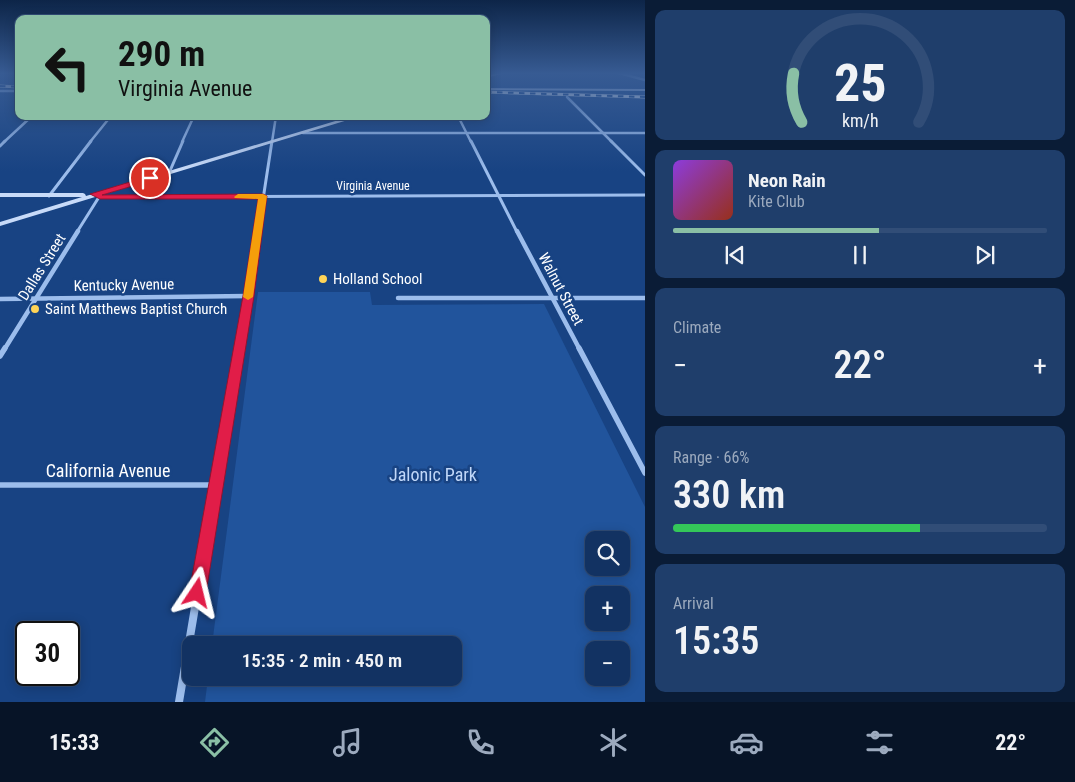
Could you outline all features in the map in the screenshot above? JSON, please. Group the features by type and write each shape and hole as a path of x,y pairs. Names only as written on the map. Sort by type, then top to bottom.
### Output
{"main road":[{"path":"0,224 346,120"},
{"path":"0,195 97,196"}],"street":[{"path":"576,106 645,175"},
{"path":"0,146 28,120"},
{"path":"49,196 108,120"},
{"path":"169,173 192,120"},
{"path":"179,702 248,296 275,120"},
{"name":"Walnut Street","path":"460,120 498,196 645,473"},
{"path":"303,133 645,133"},
{"name":"Virginia Avenue","path":"97,196 645,195"},
{"name":"Dallas Street","path":"0,356 97,196"},
{"name":"Kentucky Avenue","path":"0,299 248,296"},
{"path":"398,298 645,298"},
{"name":"California Avenue","path":"0,485 216,485"}],"green space":[{"name":"Jalonic Park","path":"258,292 370,292 372,305 544,304 645,507 645,702 205,702 207,686 462,686 462,636 213,636"}],"slow traffic":[{"path":"238,197 263,196 248,297"}],"place":[{"name":"Holland School","path":"323,279"},
{"name":"Saint Matthews Baptist Church","path":"35,309"}],"route":[{"path":"150,178 94,194 100,197 263,196 248,296 197,593"}]}
